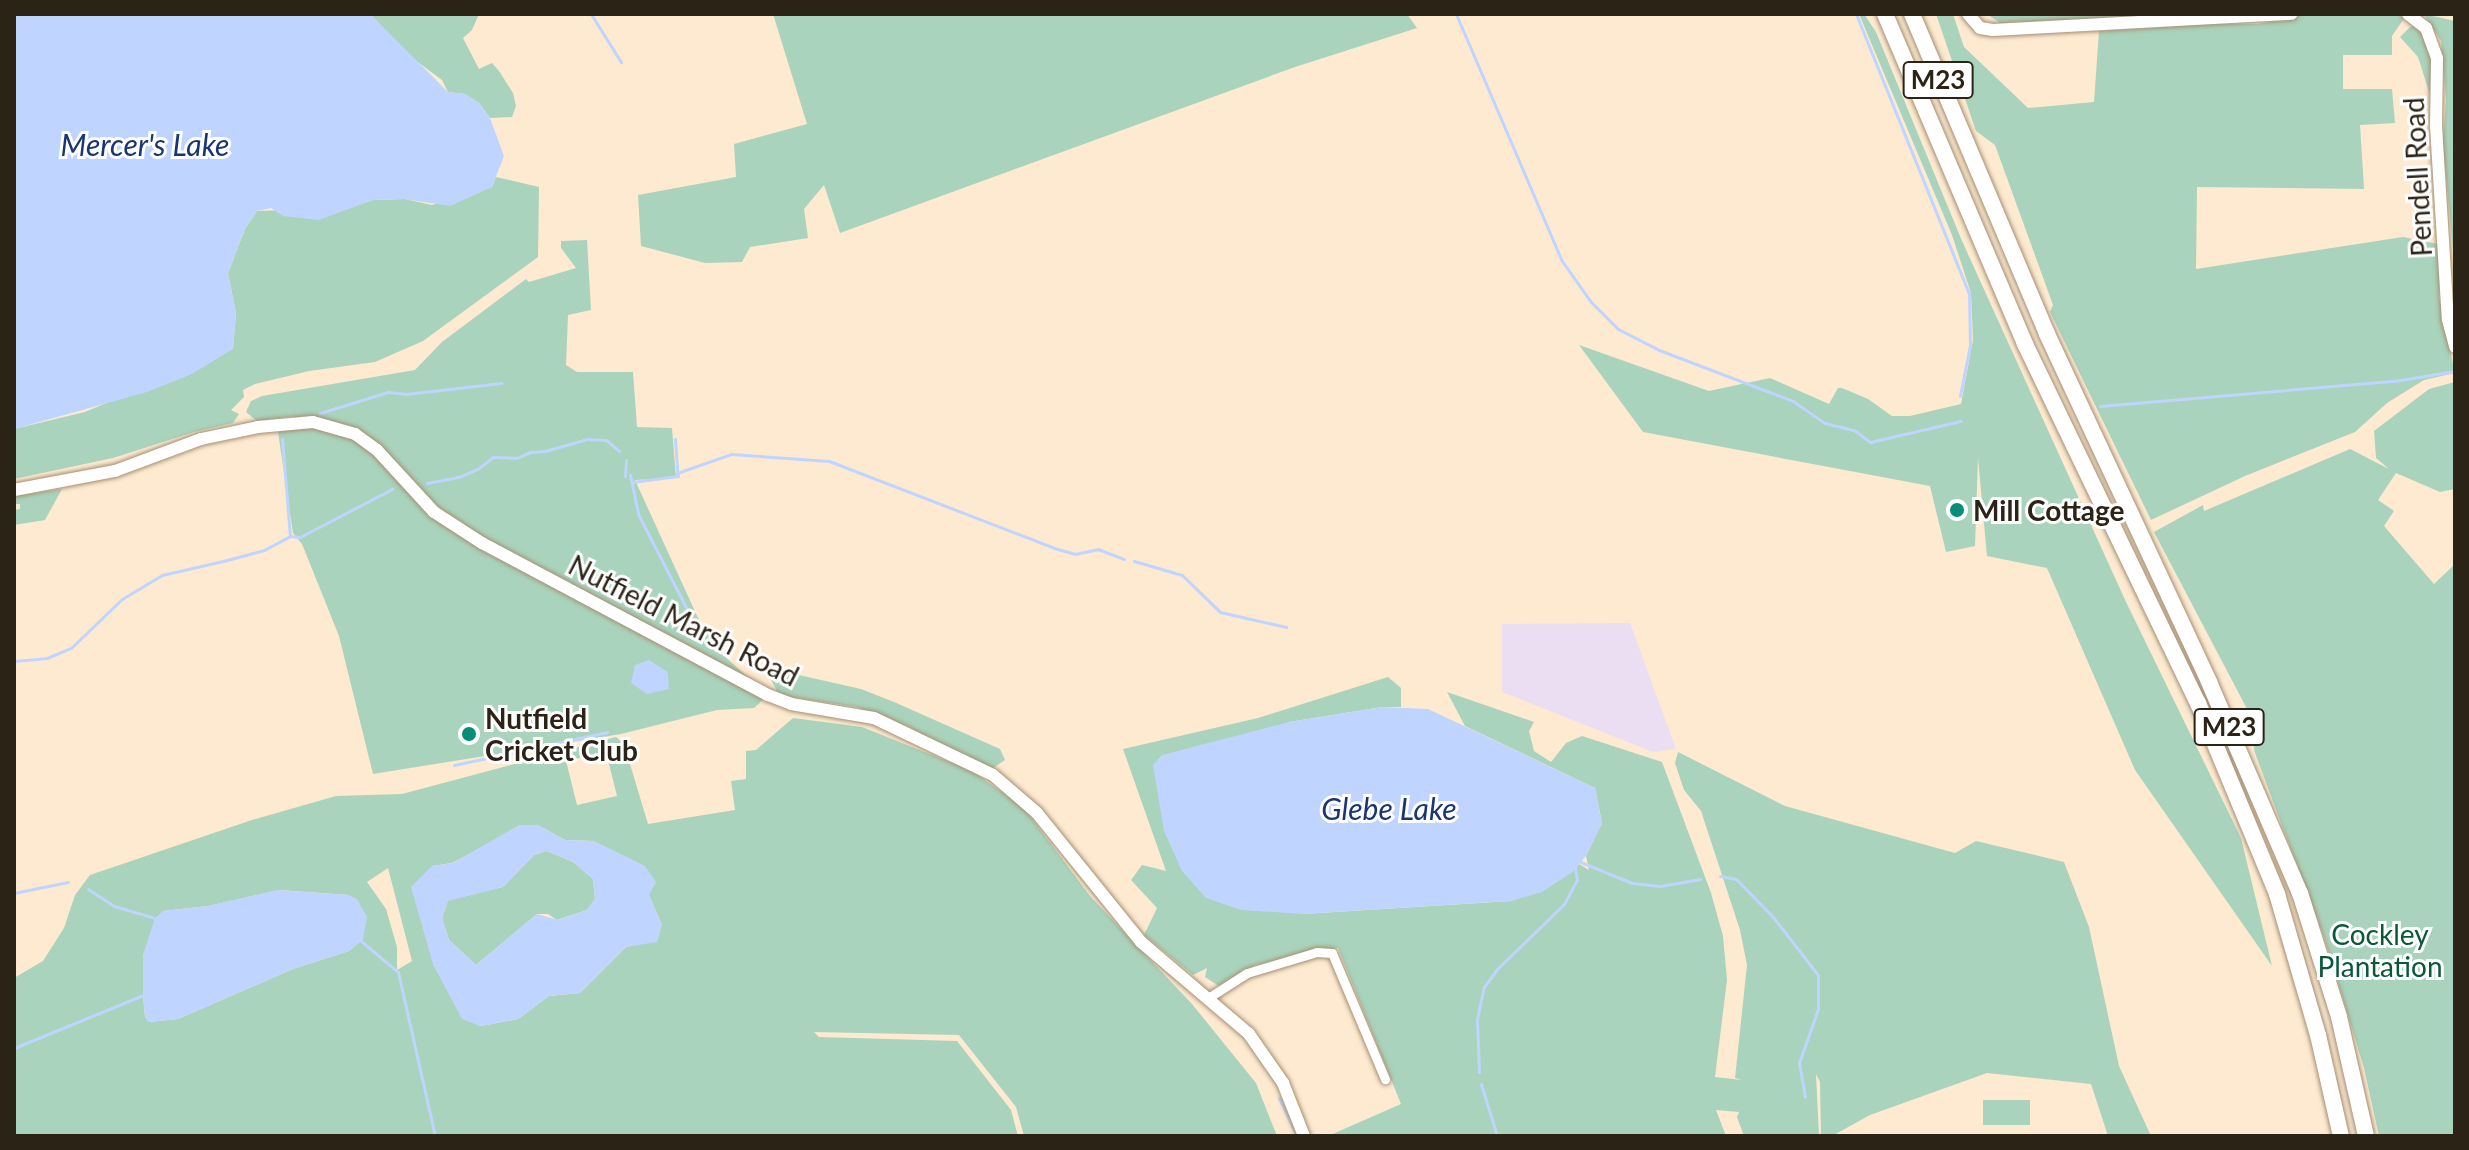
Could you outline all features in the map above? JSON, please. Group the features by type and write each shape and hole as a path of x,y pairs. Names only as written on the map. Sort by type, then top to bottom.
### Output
{"highway":[{"name":"M23","path":"1885,14 2025,344 2198,703 2277,894 2318,1035 2341,1136"},
{"name":"M23","path":"1912,14 2047,334 2216,697 2300,893 2339,1017 2366,1136"}],"street":[{"path":"1968,14 1980,28 2083,28 2292,14"},
{"name":"Pendell Road","path":"2408,14 2426,28 2437,58 2436,126 2448,320 2455,347"},
{"name":"Nutfield Marsh Road","path":"14,490 115,471 223,433 313,422 344,429 377,450 434,512 493,549 768,695 791,704 874,718 993,775 1037,813 1141,942 1208,998 1262,1050 1289,1096 1304,1136"},
{"path":"1208,998 1247,973 1317,952 1332,953 1385,1079"}],"shaded area":[{"path":"1630,623 1676,749 1653,752 1502,692 1502,624"}],"green space":[{"path":"370,14 479,14 472,30 463,38 479,69 492,63 513,93 516,106 512,117 490,118 479,103 465,94 448,92 442,80 411,57"},
{"path":"773,14 1407,14 1417,28 1295,67 840,233 824,185 804,209 808,238 750,247 742,262 705,263 641,246 638,195 736,177 734,144 807,124"},
{"path":"1859,14 1864,14 1876,32 1962,241 2126,602 2241,838 2272,966 2135,770 2047,568 1987,556 1978,458 1975,546 1946,552 1930,486 1643,432 1579,345 1709,391 1770,378 1829,404 1838,388 1842,388 1868,399 1892,416 1910,416 1961,404 1973,340 1971,293 1952,235"},
{"path":"1936,14 1953,14 1964,47 2028,108 2094,102 2099,31 2181,26 2187,23 2258,24 2310,14 2399,14 2405,17 2392,36 2392,55 2343,55 2343,89 2392,89 2395,123 2360,125 2364,189 2197,187 2196,269 2403,237 2443,245 2439,297 2455,373 2424,380 2387,403 2355,432 2245,476 2151,520 2050,312 2053,305 1995,145 1976,131"},
{"path":"1987,14 2249,14 2000,23"},
{"path":"2424,14 2455,21 2455,270 2443,143 2446,100 2441,41"},
{"path":"2416,26 2427,41 2433,64 2432,101 2418,57 2400,37 2410,27"},
{"path":"496,177 539,187 538,257 423,341 375,362 309,371 255,384 243,390 244,397 231,410 239,414 233,423 113,458 14,479 14,429 85,412 233,349 236,313 228,273 245,229 257,211 349,208 373,200 405,199 432,205 492,187"},
{"path":"587,240 591,310 568,315 566,365 577,372 633,372 637,427 672,428 676,478 635,480 698,618 723,655 768,695 754,708 717,710 621,734 373,774 339,636 302,544 293,533 277,425 295,416 257,421 246,412 251,401 262,396 415,370 442,342 526,279 529,282 576,268 561,248 561,241"},
{"name":"Cockley Plantation","path":"2455,382 2455,489 2440,492 2396,473 2378,500 2394,511 2384,526 2434,584 2455,564 2455,1136 2379,1136 2364,1068 2325,940 2255,753 2246,707 2154,532 2203,505 2204,511 2350,449 2389,469 2376,458 2374,431 2429,389"},
{"path":"62,489 45,520 14,525 14,510 20,509 20,504 14,504 14,496"},
{"path":"772,669 861,689 1000,749 1005,760 990,770 907,726 857,707 779,695 768,674"},
{"path":"1388,677 1401,688 1401,707 1382,707 1289,722 1303,914 1511,901 1571,873 1579,864 1589,870 1586,856 1602,823 1595,788 1465,726 1447,692 1534,722 1529,731 1534,751 1551,762 1566,743 1582,736 1662,762 1711,893 1723,936 1727,980 1715,1077 1742,1080 1735,1078 1747,965 1740,930 1701,811 1684,790 1675,763 1678,752 1785,806 1955,853 1976,841 2064,862 2089,927 2119,1066 2151,1136 2108,1136 2091,1084 1987,1073 1870,1115 1832,1136 1821,1136 1820,1082 1816,1074 1819,1136 1744,1136 1737,1117 1739,1112 1716,1110 1726,1136 1328,1136 1401,1104 1338,948 1255,965 1219,986 1205,977 1207,968 1193,975 1144,935 1157,908 1131,880 1142,865 1166,871 1123,749 1258,718"},
{"path":"793,718 862,727 972,771 1024,808 1090,896 1192,1004 1256,1083 1277,1136 1024,1136 1016,1107 959,1035 814,1032 819,1037 957,1041 1011,1110 1018,1136 14,1136 14,978 43,961 64,928 75,895 90,875 252,820 336,796 402,794 616,737 624,744 648,824 735,810 731,781 746,779 746,751 756,750","holes":["606,752 617,796 577,805 566,761","538,825 565,840 594,841 649,895 662,925 638,944 626,947 580,993 549,996 518,1019 481,1026 463,1019 433,964 432,866 452,863 513,831","388,868 412,961 397,970 397,947 386,909 367,882","279,890 349,895 363,939 349,951 293,969 178,1019 149,1022 145,1017 143,995 143,955 163,911 208,906"]},
{"path":"547,851 573,862 593,879 595,899 587,910 557,920 548,914 537,914 476,965 449,940 442,918 448,900 503,887 534,855"},
{"path":"1983,1100 2030,1100 2030,1125 1983,1125"}],"water":[{"name":"Mercer's Lake","path":"14,14 370,14 448,92 465,94 479,103 490,118 504,156 492,187 450,206 404,199 373,200 319,220 283,216 271,208 257,211 245,229 228,273 236,313 233,349 192,374 147,392 14,429"},
{"path":"649,660 668,672 669,689 647,694 631,683 635,665"},
{"name":"Glebe Lake","path":"1382,707 1428,709 1595,788 1602,823 1586,856 1571,873 1542,892 1511,901 1303,914 1241,910 1206,898 1182,871 1164,831 1153,765 1162,755 1289,722"},
{"path":"519,825 538,825 565,840 594,841 645,866 656,882 649,895 662,925 657,942 626,947 580,993 549,996 518,1019 481,1026 462,1019 433,964 411,887 432,866 453,863","holes":["547,851 573,862 593,879 595,899 587,910 558,920 537,914 476,965 449,940 442,918 448,901 503,887 534,855"]},
{"path":"278,890 349,895 357,899 367,917 363,939 349,951 293,969 178,1019 149,1022 145,1017 143,995 143,955 155,918 163,911 208,906"}],"waterway":[{"path":"591,14 621,62"},
{"path":"1456,14 1562,261 1591,302 1618,329 1659,350 1793,401 1825,423 1854,430 1870,442 1961,421"},
{"path":"1856,14 1969,293 1970,345 1960,396"},
{"path":"2100,406 2394,381 2455,371"},
{"path":"320,413 388,392 406,394 501,383"},
{"path":"282,439 290,536"},
{"path":"427,483 459,477 493,457 517,458 587,439 606,440 619,451"},
{"path":"675,439 677,471"},
{"path":"632,482 678,476 677,473 731,454 829,461 1054,548 1075,554 1098,549 1124,559"},
{"path":"625,476 626,460"},
{"path":"630,475 638,514 694,623"},
{"path":"14,661 47,658 71,648 122,599 162,575 264,550 290,536 300,537 392,489"},
{"path":"1134,561 1182,575 1220,612 1286,627"},
{"path":"454,765 608,732"},
{"path":"1578,861 1632,883 1660,886 1700,879"},
{"path":"1479,1072 1477,1019 1484,987 1497,969 1564,904 1577,880 1575,867"},
{"path":"1720,876 1736,879 1773,917 1818,975 1818,1009 1799,1063 1805,1096"},
{"path":"14,893 68,882"},
{"path":"88,889 114,906 155,918"},
{"path":"361,941 398,972 435,1136"},
{"path":"14,1048 143,995"},
{"path":"1481,1084 1497,1136"},
{"path":"1279,1098 1297,1136"}],"place":[{"name":"Mill Cottage","path":"1957,510"},
{"name":"Nutfield Cricket Club","path":"469,734"}]}
